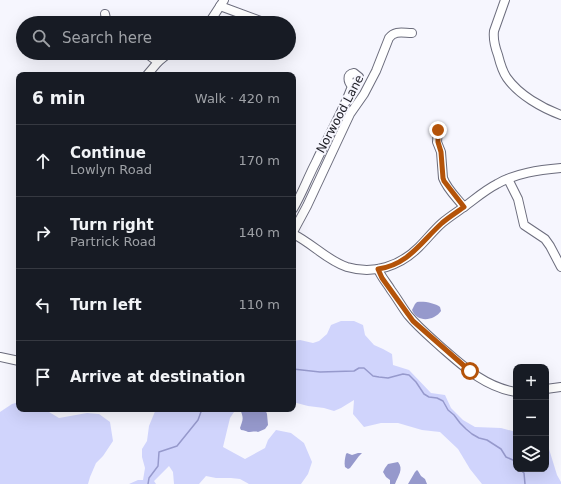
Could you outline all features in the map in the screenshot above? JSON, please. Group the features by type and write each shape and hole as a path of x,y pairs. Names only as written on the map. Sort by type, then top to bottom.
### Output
{"street":[{"path":"505,0 493,36 504,73 512,84 530,99 546,109 561,115"},
{"path":"214,16 222,3 251,16"},
{"name":"Norwood Lane","path":"296,228 308,206 350,114 364,94 376,71 391,34 412,33"},
{"path":"150,72 160,60"},
{"path":"296,204 338,119 352,86"},
{"path":"438,130 438,142 441,152 444,181 464,207"},
{"path":"296,235 327,257 341,264 358,269 378,269 395,264 407,257 419,248 442,224 489,189 508,179 533,171 561,168"},
{"path":"508,179 518,200 524,225 545,239 561,268"},
{"path":"378,269 382,278 407,314 429,336 464,367 483,380 496,387 513,391"},
{"path":"0,357 16,360"},
{"path":"549,389 561,387"}],"shaded area":[{"path":"417,302 435,304 440,307 441,311 430,319 422,319 414,314 412,310"},
{"path":"341,321 354,321 363,325 365,335 374,345 392,354 393,365 409,370 431,393 445,395 451,408 463,420 475,427 501,428 513,431 513,472 549,472 549,449 561,484 482,484 470,469 458,449 440,432 422,430 398,423 381,423 364,427 353,414 354,400 334,411 296,403 296,341 313,343 319,341 327,334 331,325"},
{"path":"16,403 16,412 49,412 59,418 87,413 99,414 110,422 113,441 103,456 96,463 88,484 0,484 0,412"},
{"path":"155,412 234,412 230,418 223,447 245,459 265,448 268,440 276,430 291,433 304,443 312,462 308,474 301,484 249,484 240,479 206,476 199,484 174,484 173,472 169,466 154,481 156,484 129,484 138,480 143,480 145,468 142,457 142,449 147,441 149,426"},
{"path":"241,412 266,412 268,425 265,429 258,432 241,430 240,428 243,417"},
{"path":"347,453 352,455 362,453 348,469 345,467"},
{"path":"398,462 400,465 400,473 395,484 390,484 390,480 383,472 388,464"},
{"path":"417,470 425,479 427,484 408,484"}],"waterway":[{"path":"296,369 320,372 354,371 359,368 364,368 373,376 379,377 388,378 403,374 409,375 424,394 443,401 448,410 472,434 487,440 501,449 506,457 513,460"},
{"path":"148,484 149,478 158,466 159,452 177,446 198,420 201,412"},
{"path":"523,472 525,484"}],"route":[{"path":"438,130 438,142 441,152 444,181 464,207 452,215 419,248 407,257 386,268 378,269 382,278 413,321 470,371"}]}
